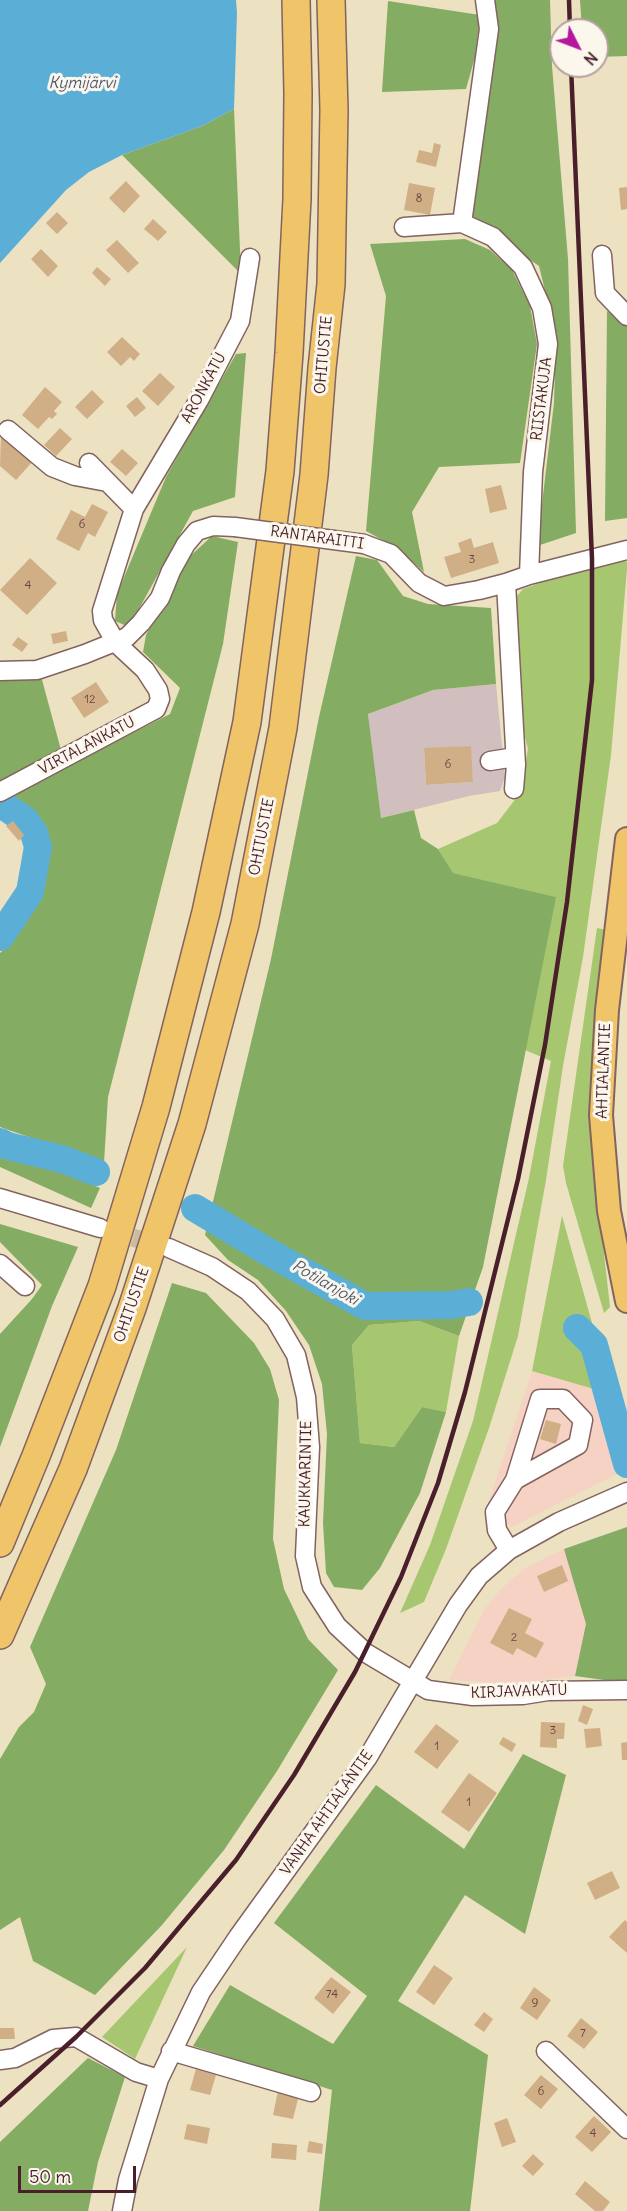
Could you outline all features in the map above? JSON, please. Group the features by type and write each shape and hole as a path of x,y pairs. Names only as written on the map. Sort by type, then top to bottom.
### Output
{"highway":[{"path":"0,1543 102,1286 153,1119 206,912 247,722 280,471 289,353 297,199 296,0"},
{"name":"OHITUSTIE","path":"0,1635 73,1469 132,1308 192,1124 245,924 283,728 314,475 331,284 334,110 331,0"}],"main road":[{"name":"AHTIALANTIE","path":"627,839 607,1010 601,1115 609,1211 627,1301"}],"street":[{"path":"462,223 489,29 486,0"},
{"name":"RIISTAKUJA","path":"404,226 462,223 493,237 523,267 542,308 548,344 533,472 529,575"},
{"path":"602,255 605,293 627,315"},
{"name":"ARONKATU","path":"158,690 145,670 116,643 103,620 102,611 134,509 199,400 240,321 250,258"},
{"path":"8,430 51,467 75,476 107,482"},
{"path":"89,463 134,509"},
{"name":"RANTARAITTI","path":"116,643 127,637 141,623 160,598 186,543 197,531 213,526 364,544 391,554 419,583 444,596 506,584 529,575 627,550"},
{"path":"506,584 515,757 514,789"},
{"path":"0,671 37,670 116,643"},
{"name":"VIRTALANKATU","path":"0,792 156,709 160,699 158,690"},
{"path":"490,760 515,757"},
{"path":"0,1198 100,1228"},
{"name":"KAUKKARINTIE","path":"169,1248 212,1267 248,1291 275,1319 296,1355 306,1397 310,1447 305,1556 312,1587 337,1626 366,1653 414,1681"},
{"path":"0,1264 25,1286"},
{"path":"508,1550 497,1530 495,1512 515,1480 540,1399 563,1399 583,1420 578,1445 515,1480"},
{"name":"VANHA AHTIALANTIE","path":"122,2211 128,2180 159,2079 201,1992 238,1936 368,1757 479,1576 508,1550 578,1513 627,1492"},
{"name":"KIRJAVAKATU","path":"414,1681 428,1690 473,1696 523,1695 548,1690 627,1690"},
{"path":"0,2060 15,2058 53,2039 76,2037 136,2072 159,2079"},
{"path":"171,2051 311,2092"},
{"path":"546,2051 627,2128"}],"shaded area":[{"path":"496,684 505,777 500,791 469,796 381,818 368,714 433,690","holes":["470,746 473,782 426,785 424,749"]},
{"path":"532,1371 604,1392 625,1470 512,1527 485,1513"},
{"path":"564,1549 586,1624 575,1676 514,1684 449,1680 484,1610 501,1589 525,1568"}],"green space":[{"path":"495,0 550,0 549,78 553,78 568,259 576,533 537,546 554,403 556,335 539,266 503,241 467,211 497,13"},
{"path":"580,0 627,0 627,56 609,57 609,18 581,18"},
{"path":"388,1 480,15 475,57 466,89 382,92"},
{"path":"234,109 241,274 122,155 202,126"},
{"path":"465,239 490,250 512,270 530,306 537,344 520,463 439,467 412,512 424,572 399,549 366,531 386,296 370,244"},
{"path":"607,311 627,325 627,518 605,521"},
{"path":"246,353 235,497 193,511 135,616 127,626 115,621 117,594 166,477 236,354"},
{"path":"212,536 238,542 223,644 108,1097 104,1163 0,1127 0,953 14,940 38,892 46,826 5,798 170,714 180,688 143,652 146,635 188,558"},
{"path":"356,556 377,560 403,596 428,604 491,608 496,684 433,690 368,714 381,818 414,810 421,838 438,849 453,873 556,897 483,1267 459,1336 419,1321 369,1325 352,1345 360,1443 394,1447 422,1407 446,1412 420,1493 380,1568 362,1590 334,1587 326,1573 323,1523 327,1434 322,1384 309,1345 286,1311 258,1280 228,1260 205,1235 271,959 319,717"},
{"path":"620,559 627,562 627,569 611,755 583,957 518,1336 489,1428 446,1549 424,1602 400,1613 430,1545 473,1421 529,1178 551,1061 525,1050 555,897 452,873 438,849 497,823 520,793 528,749 521,721 510,604 523,589 573,571"},
{"path":"41,676 61,750 0,782 0,677"},
{"path":"597,928 606,930 602,955 591,1139 610,1307 604,1313 563,1166"},
{"path":"0,1152 59,1170 100,1188 91,1208 0,1167"},
{"path":"562,1216 594,1330 597,1390 532,1371"},
{"path":"0,1224 78,1247 52,1306 0,1447 0,1334 42,1285 0,1242"},
{"path":"172,1283 206,1293 254,1343 270,1369 279,1400 273,1539 284,1589 308,1639 338,1670 277,1771 224,1850 162,1925 95,1995 33,1961 20,1917 0,1930 0,1759 19,1727 34,1712 46,1684 30,1647 116,1450"},
{"path":"419,1321 459,1336 446,1412 422,1407 394,1447 360,1443 352,1345 369,1325"},
{"path":"627,1527 627,1683 575,1676 586,1624 564,1549"},
{"path":"523,1754 566,1775 525,1934 465,1895 398,2001 488,2055 470,2211 319,2211 332,2090 193,2046 230,1985 333,2044 367,1996 274,1923 376,1785 464,1849"},
{"path":"187,1947 135,2059 102,2037"},
{"path":"88,2058 125,2077 98,2162 88,2211 0,2211 0,2142"}],"water":[{"name":"Kymijärvi","path":"0,0 236,0 237,13 234,109 202,126 122,155 89,172 66,190 0,263"}],"building":[{"path":"434,143 441,145 436,167 416,162 419,150 432,153"},
{"path":"126,181 140,196 124,213 109,198"},
{"path":"409,183 435,188 430,215 404,210"},
{"path":"627,187 627,209 621,210 619,188"},
{"path":"57,212 68,223 57,234 46,223"},
{"path":"153,219 167,232 158,241 144,229"},
{"path":"117,240 139,263 128,273 106,250"},
{"path":"41,249 58,266 48,277 31,259"},
{"path":"97,267 111,279 105,286 92,273"},
{"path":"122,337 140,354 134,361 130,357 121,366 107,352"},
{"path":"160,373 175,387 158,406 142,391"},
{"path":"45,387 62,402 54,411 57,414 52,419 49,417 38,429 22,415"},
{"path":"92,390 104,402 87,419 75,407"},
{"path":"137,397 146,408 135,417 126,406"},
{"path":"60,428 72,439 56,456 44,445"},
{"path":"1,433 33,461 16,480 0,466"},
{"path":"122,449 138,463 126,476 110,462"},
{"path":"501,485 507,509 490,513 485,489"},
{"path":"92,504 108,512 95,537 88,533 79,551 56,539 71,510 85,517"},
{"path":"471,538 474,548 493,542 499,563 451,578 444,557 461,552 458,543"},
{"path":"30,558 57,583 27,615 0,590"},
{"path":"66,631 68,641 53,644 51,634"},
{"path":"18,637 28,644 22,652 12,645"},
{"path":"96,682 109,702 84,718 71,698"},
{"path":"471,746 473,782 426,785 424,748"},
{"path":"13,821 24,835 19,841 6,826"},
{"path":"546,1420 561,1424 556,1444 540,1439"},
{"path":"562,1565 568,1581 544,1592 537,1576"},
{"path":"509,1608 532,1619 525,1633 544,1643 536,1658 517,1648 513,1655 490,1643"},
{"path":"583,1705 593,1709 587,1725 578,1721"},
{"path":"541,1722 565,1723 564,1739 557,1739 557,1748 540,1747"},
{"path":"436,1724 459,1741 437,1769 414,1752"},
{"path":"600,1728 602,1746 586,1748 584,1729"},
{"path":"503,1737 516,1744 512,1752 499,1744"},
{"path":"627,1742 627,1760 622,1760 621,1743"},
{"path":"469,1773 497,1793 469,1832 441,1812"},
{"path":"612,1871 620,1888 595,1900 587,1883"},
{"path":"625,1920 627,1922 627,1953 609,1937"},
{"path":"434,1965 453,1978 434,2005 416,1992"},
{"path":"331,1977 351,1992 333,2014 314,1998"},
{"path":"534,1987 551,2000 537,2020 520,2008"},
{"path":"484,2012 493,2019 484,2032 474,2025"},
{"path":"581,2018 598,2032 584,2049 567,2036"},
{"path":"0,2028 14,2028 15,2039 0,2039"},
{"path":"196,2069 216,2075 210,2095 190,2090"},
{"path":"541,2075 558,2089 541,2109 524,2095"},
{"path":"278,2091 299,2095 293,2119 273,2115"},
{"path":"594,2116 611,2132 592,2152 575,2137"},
{"path":"507,2118 516,2142 502,2147 494,2123"},
{"path":"187,2124 210,2128 207,2144 184,2139"},
{"path":"309,2141 323,2144 322,2154 307,2152"},
{"path":"272,2143 297,2145 296,2160 271,2158"},
{"path":"533,2154 544,2164 533,2176 522,2166"},
{"path":"585,2181 610,2202 603,2211 595,2211 575,2194"}],"waterway":[{"name":"Potilanjoki","path":"0,937 30,892 38,847 34,833 25,820 4,806"},
{"name":"Potilanjoki","path":"0,1142 62,1159 96,1172"},
{"name":"Potilanjoki","path":"195,1208 365,1306 451,1305 469,1302"},
{"name":"Potilanjoki","path":"577,1328 594,1345 627,1464"}],"tunnel":[{"path":"107,1230 164,1247"}],"railway":[{"path":"569,0 570,18"},
{"path":"0,2105 76,2037 145,1968 236,1860 294,1775 355,1672 401,1577 438,1483 465,1392 518,1179 545,1045 567,902 592,680 592,559 572,78"}]}
